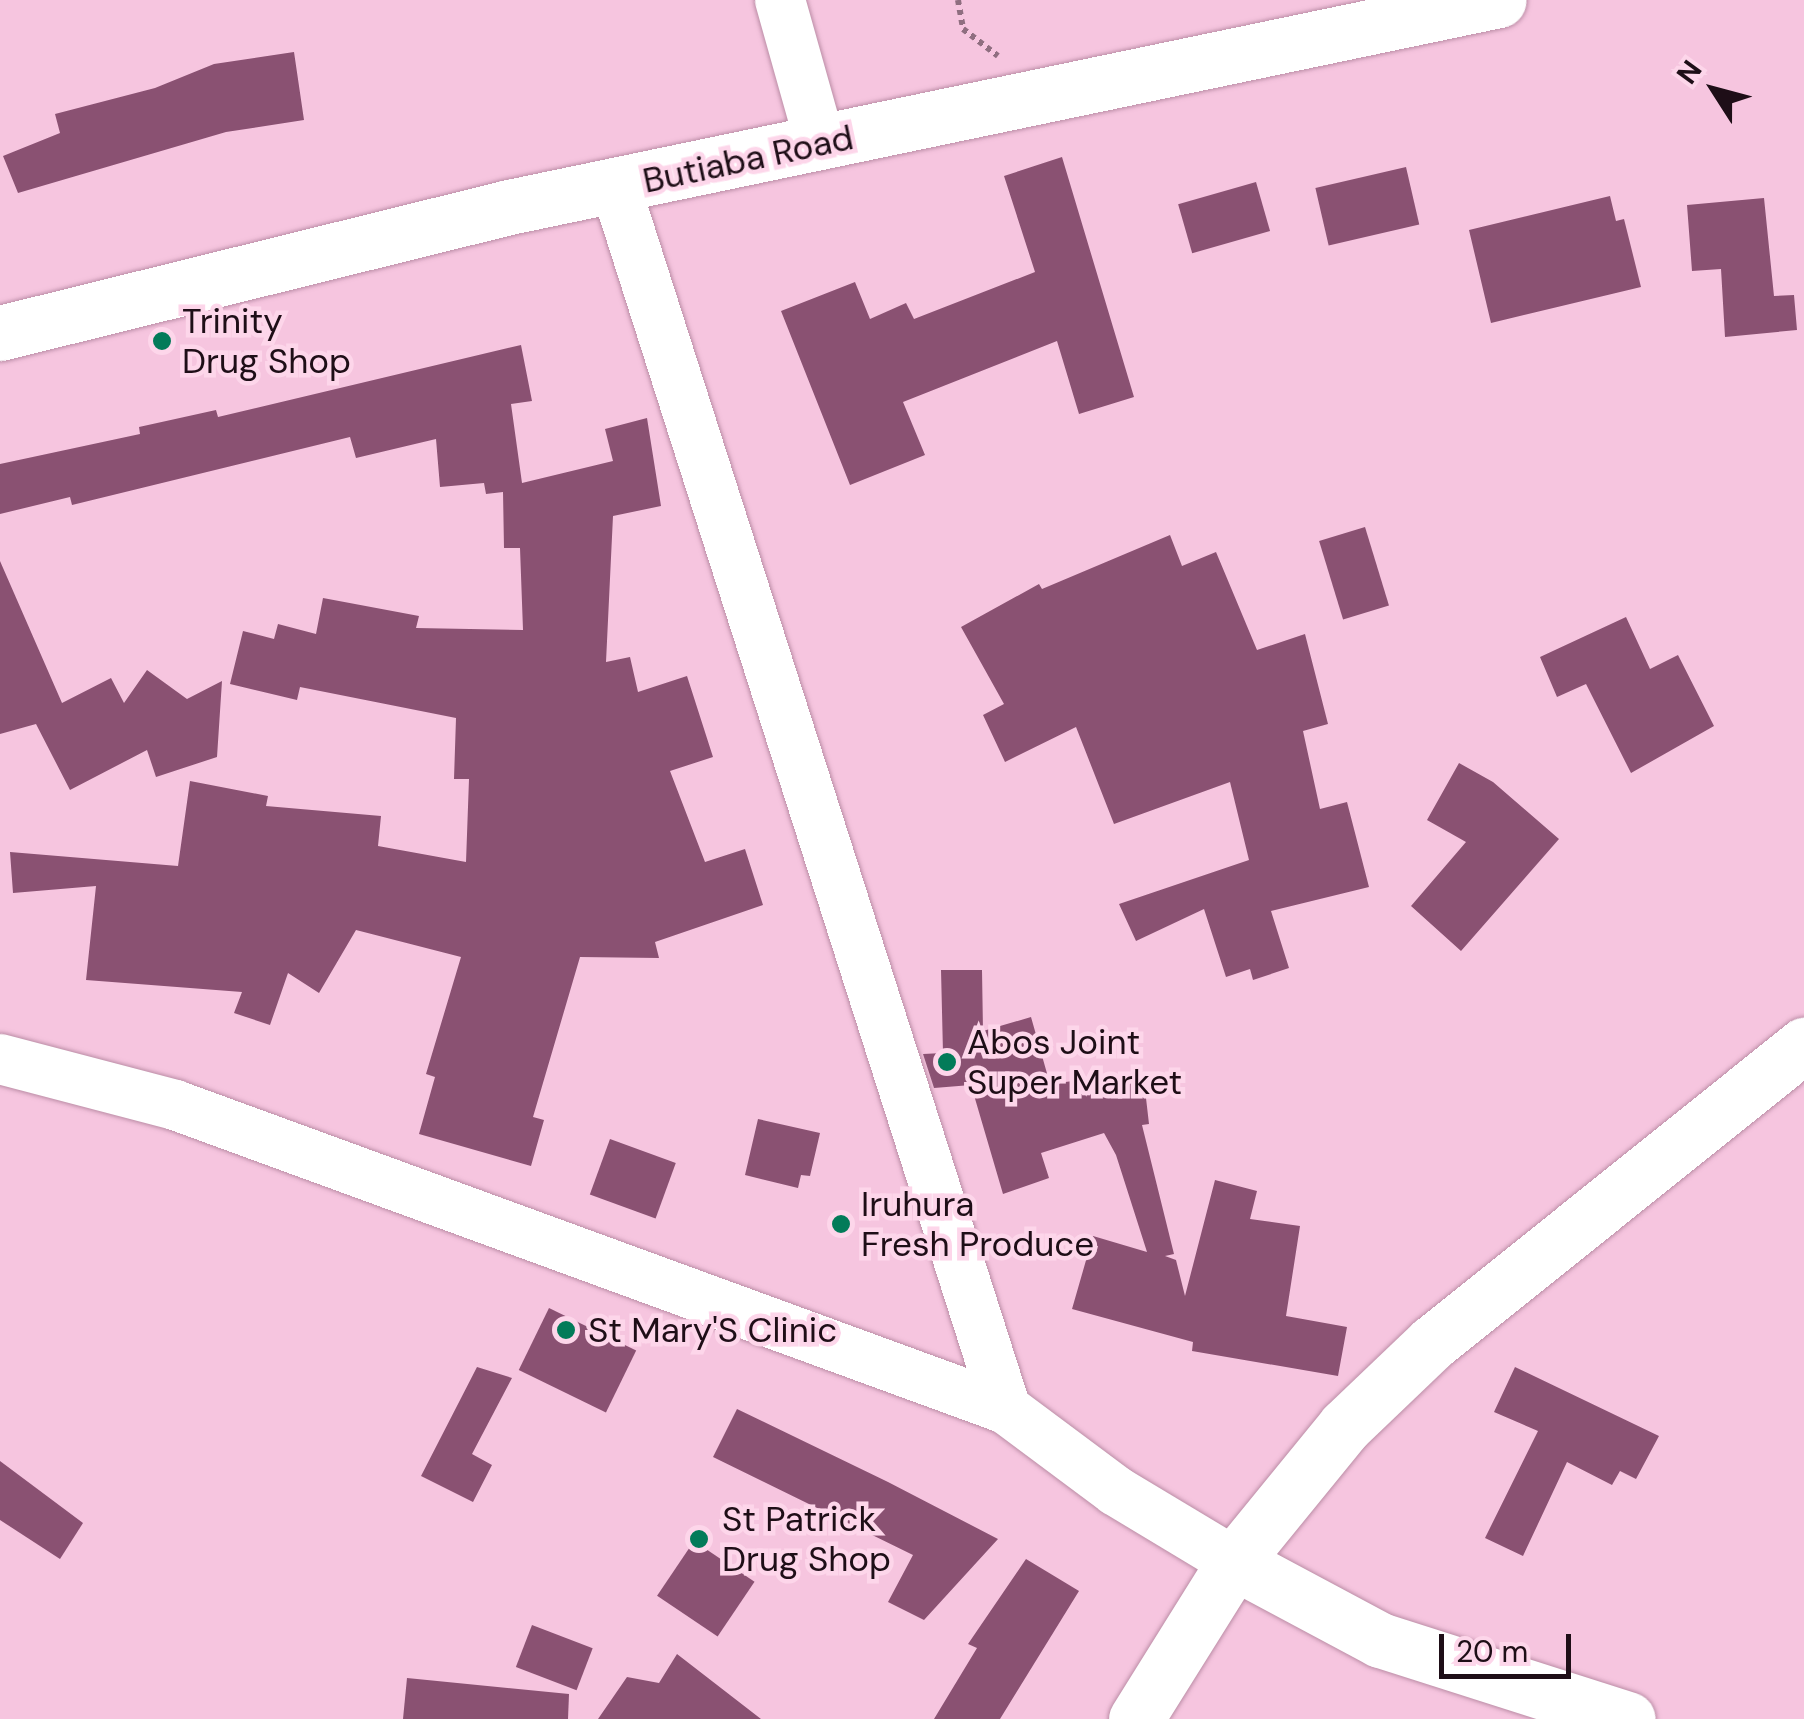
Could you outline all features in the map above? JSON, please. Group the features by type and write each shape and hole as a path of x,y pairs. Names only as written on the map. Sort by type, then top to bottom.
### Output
{"main road":[{"name":"Butiaba Road","path":"0,333 508,207 616,188 1498,0"},
{"path":"1136,1719 1234,1562 1346,1426 1432,1342 1804,1045"},
{"path":"1234,1562 1380,1640 1628,1719"}],"street":[{"path":"780,0 820,142"},
{"path":"616,188 1006,1409"},
{"path":"0,1059 175,1105 1006,1409 1116,1490 1234,1562"}],"building":[{"path":"294,52 304,120 226,132 18,193 3,156 60,133 55,114 155,88 214,64"},
{"path":"1062,157 1134,397 1079,414 1057,341 903,402 925,455 850,485 781,311 855,282 870,319 906,303 914,319 1035,272 1004,176"},
{"path":"1406,167 1419,224 1329,245 1315,188"},
{"path":"1256,182 1270,231 1192,253 1178,204"},
{"path":"1610,196 1616,221 1624,219 1641,287 1491,323 1469,230"},
{"path":"1764,198 1774,296 1794,295 1797,330 1725,337 1721,269 1692,271 1687,205"},
{"path":"521,345 532,401 511,404 522,483 613,461 605,429 647,418 661,506 613,516 606,662 630,657 638,692 687,676 713,757 670,771 705,862 745,849 763,905 655,942 659,958 580,957 533,1117 544,1120 531,1166 419,1134 435,1077 426,1074 461,957 356,930 319,993 288,973 270,1025 234,1013 242,992 86,980 96,886 13,893 10,852 178,866 190,781 268,796 266,806 381,816 378,846 466,862 469,779 454,779 456,718 300,687 297,700 230,684 243,631 274,639 278,624 316,634 323,598 419,616 416,628 523,630 520,548 504,548 503,492 486,494 484,483 440,487 436,439 356,458 350,437 72,505 70,497 0,514 0,464 140,434 139,427 216,410 218,417"},
{"path":"1365,527 1389,605 1343,619 1319,541"},
{"path":"1170,535 1182,566 1216,552 1257,650 1305,634 1328,724 1303,731 1320,809 1347,802 1369,887 1271,911 1289,968 1253,980 1250,969 1226,977 1204,909 1136,941 1119,904 1249,860 1230,782 1114,824 1076,727 1005,762 983,715 1004,704 961,627 1039,584 1042,589"},
{"path":"0,561 62,703 111,678 124,703 147,670 187,699 222,681 217,757 156,777 147,750 70,790 36,724 0,734"},
{"path":"1626,617 1650,669 1678,655 1714,726 1631,773 1586,684 1557,697 1540,657"},
{"path":"1459,763 1493,782 1559,839 1461,951 1411,906 1466,842 1427,820"},
{"path":"941,970 982,970 983,1031 1031,1017 1050,1084 1143,1072 1149,1124 1142,1125 1174,1254 1165,1256 1176,1260 1185,1296 1215,1180 1257,1191 1250,1219 1300,1226 1286,1316 1347,1327 1338,1376 1192,1351 1193,1342 1072,1309 1093,1236 1147,1252 1116,1155 1104,1133 1041,1153 1049,1178 1003,1194 971,1085 934,1088 923,1054 943,1053"},
{"path":"758,1119 820,1133 810,1176 801,1175 798,1188 745,1175"},
{"path":"610,1139 676,1163 656,1218 590,1194"},
{"path":"549,1308 636,1351 606,1413 519,1370"},
{"path":"477,1367 512,1378 472,1454 492,1465 473,1502 421,1476"},
{"path":"1515,1367 1659,1436 1636,1479 1620,1471 1612,1485 1567,1462 1523,1556 1485,1538 1538,1431 1494,1412"},
{"path":"737,1409 998,1539 924,1620 888,1602 913,1555 713,1457"},
{"path":"0,1461 83,1523 60,1559 0,1520"},
{"path":"694,1541 755,1582 718,1637 657,1596"},
{"path":"1026,1559 1079,1591 1000,1719 934,1719 977,1648 968,1644"},
{"path":"532,1625 593,1648 577,1690 516,1667"},
{"path":"677,1654 761,1719 598,1719 627,1677 659,1683"},
{"path":"407,1678 569,1694 568,1719 403,1719"}],"place":[{"name":"Trinity Drug Shop","path":"162,341"},
{"name":"Abos Joint Super Market","path":"947,1062"},
{"name":"Iruhura Fresh Produce","path":"841,1224"},
{"name":"St Mary'S Clinic","path":"566,1330"},
{"name":"St Patrick Drug Shop","path":"699,1539"}]}
